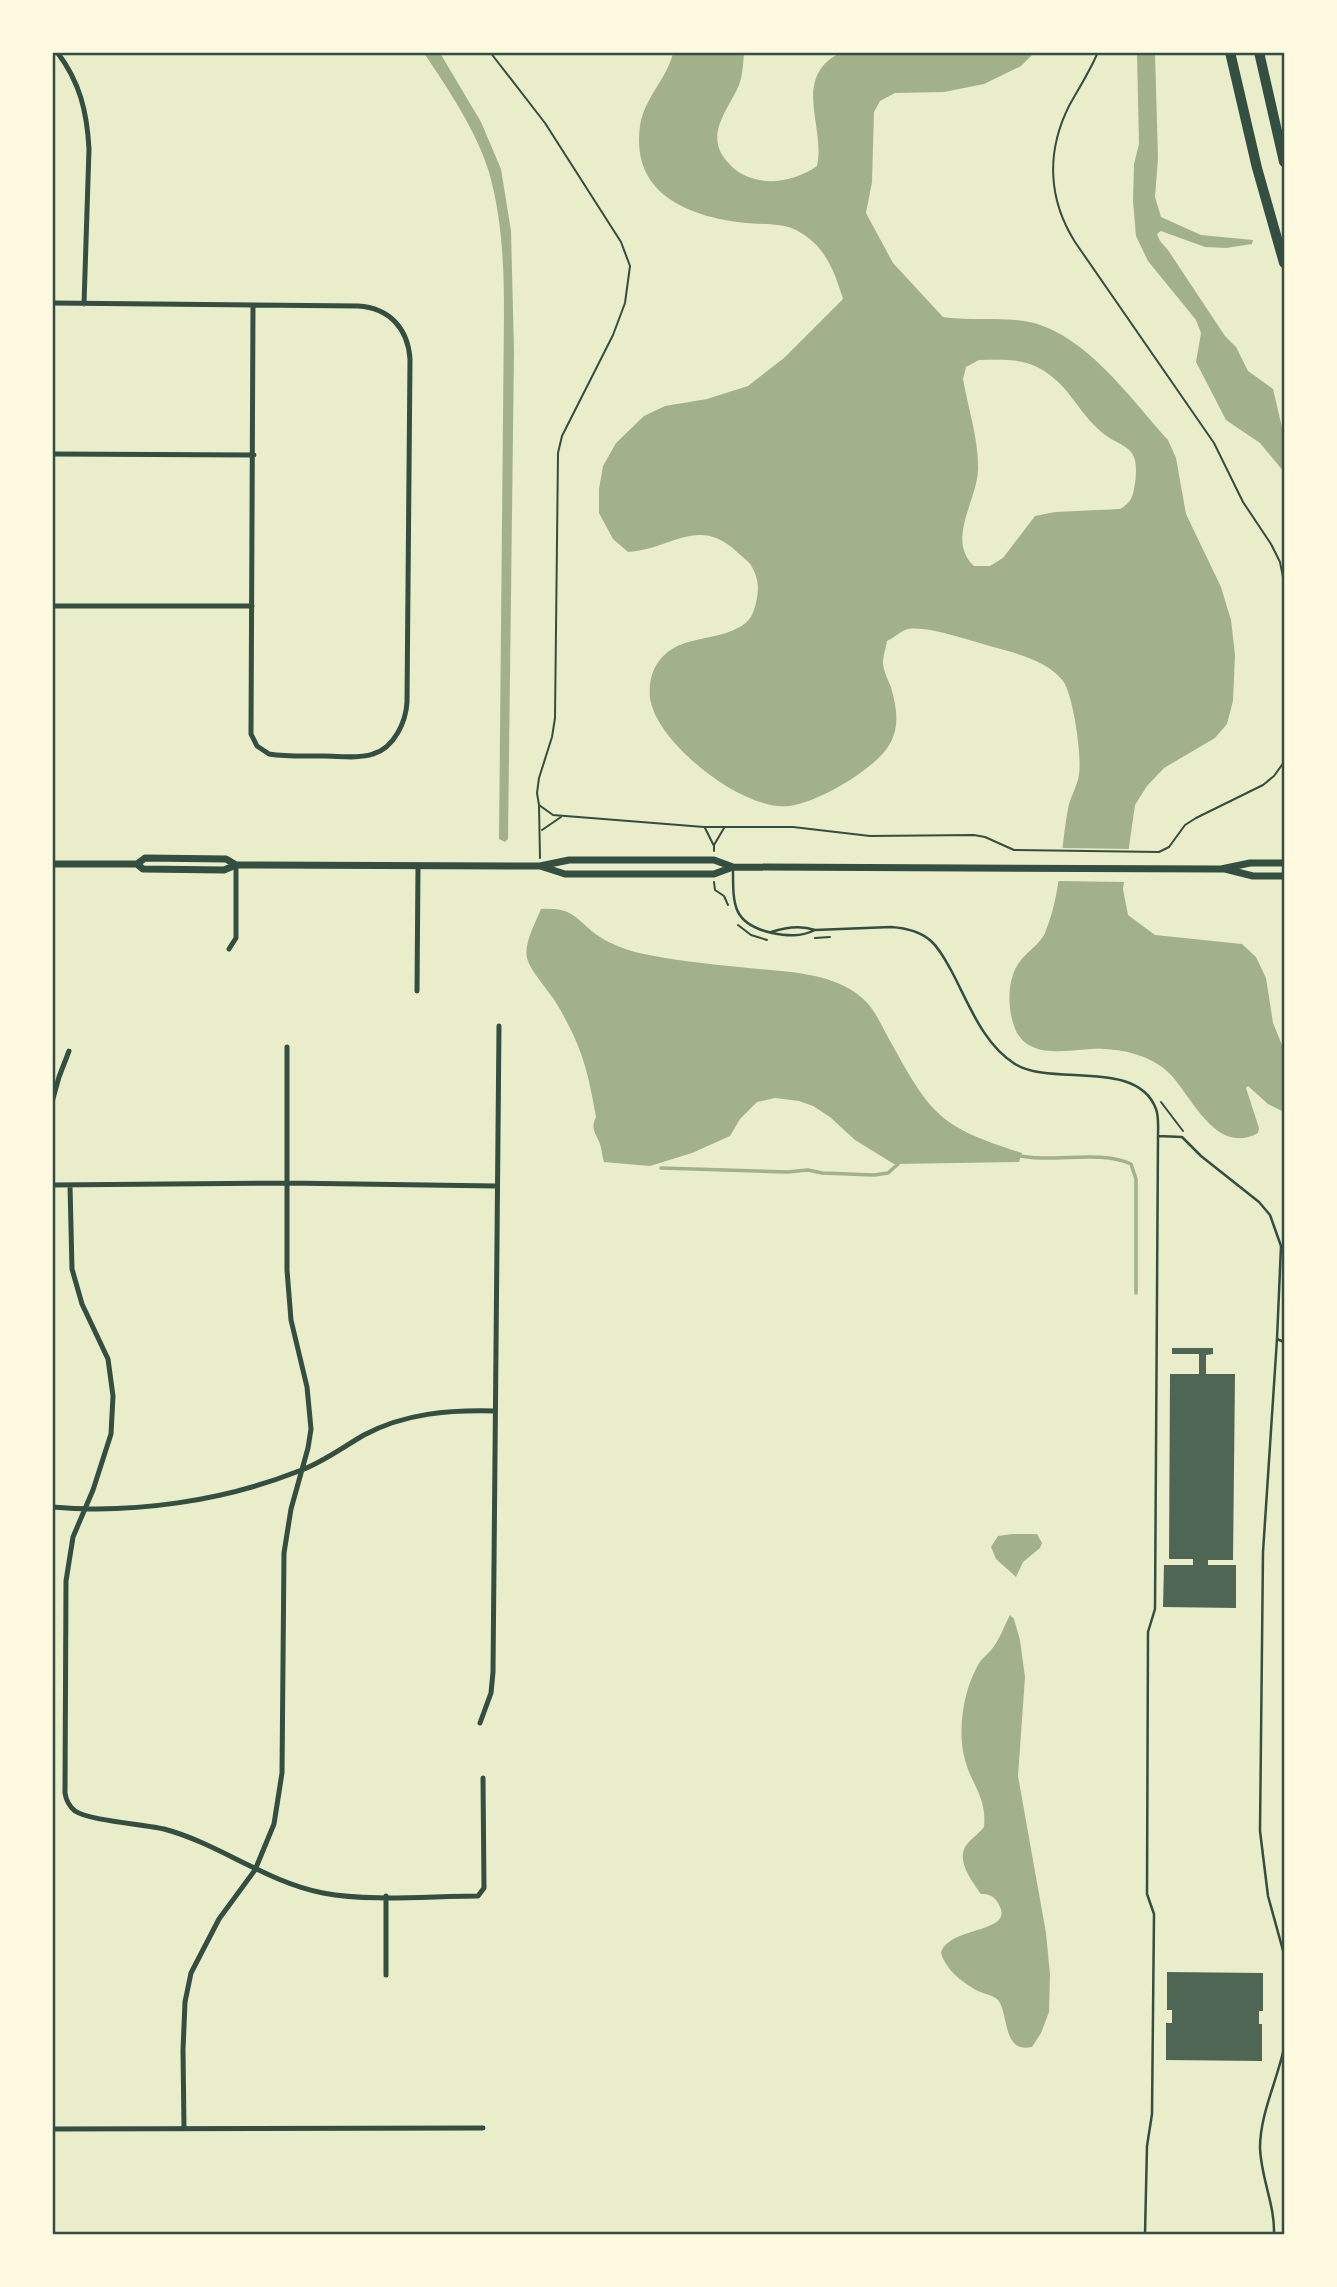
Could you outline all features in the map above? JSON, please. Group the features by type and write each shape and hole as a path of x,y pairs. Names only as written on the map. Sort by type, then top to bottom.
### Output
{"highway":[{"path":"1230,52 1256,168 1284,263"},
{"path":"1259,52 1284,162"}],"main road":[{"path":"52,864 137,864 143,869 224,870 236,865 540,866 569,860 714,860 733,867 1145,867 1220,869 1253,876 1284,876"},
{"path":"1220,869 1250,863 1284,863"},
{"path":"540,866 565,874 714,874 733,867"}],"street":[{"path":"57,52 71,70 78,86 88,125 84,304"},
{"path":"52,303 84,304 253,305 369,307 380,310 396,322 407,338 410,359 407,702 403,723 389,743 373,754 269,754 257,746 251,734 253,305"},
{"path":"52,454 254,455"},
{"path":"52,606 253,606"},
{"path":"229,949 236,938 236,865"},
{"path":"417,991 418,866"},
{"path":"480,1723 492,1686 499,1026"},
{"path":"184,2128 185,2002 191,1973 219,1919 255,1870 274,1824 282,1773 284,1553 308,1448 310,1409 291,1320 287,1270 287,1047"},
{"path":"52,1102 69,1051"},
{"path":"52,1185 287,1183 496,1186"},
{"path":"70,1185 72,1269 82,1304 108,1359 113,1396 111,1434 93,1490 73,1537 66,1581 65,1793 69,1805 74,1810 92,1817 160,1828 188,1837 255,1870 321,1893 350,1897 478,1896 482,1892 483,1778"},
{"path":"52,1507 129,1507 225,1494 301,1471 368,1433 396,1422 453,1410 494,1411"},
{"path":"386,1896 386,1975"},
{"path":"52,2129 483,2128"}],"lane":[{"path":"733,867 733,895 738,913 749,926 782,936 807,934 816,930"},
{"path":"770,932 797,927 816,930 891,927 921,934 940,950 985,1033 1004,1056 1027,1070 1048,1074 1104,1076 1133,1086 1146,1094 1157,1111 1155,1609 1149,1625 1147,1645 1147,1894 1154,1914 1152,2104 1147,2146 1145,2235"},
{"path":"1158,1136 1182,1137 1201,1156 1259,1202 1269,1215 1279,1237 1282,1259 1263,1552 1261,1831 1268,1896 1284,1954"},
{"path":"1277,1339 1284,1342"},
{"path":"1274,2235 1272,2207 1260,2147 1266,2110 1284,2048"}],"path":[{"path":"491,52 545,122 621,242 630,266 625,303 613,335 562,436 558,453 555,718 552,737 538,778 540,866"},
{"path":"1098,52 1069,108 1056,141 1052,177 1059,212 1075,242 1214,443 1243,502 1272,544 1280,562 1284,582"},
{"path":"539,805 545,811 562,816 705,827 793,827 870,836 974,835 1014,850 1164,851 1185,825 1263,785 1284,762"},
{"path":"541,831 562,816"},
{"path":"705,827 714,846 725,827"},
{"path":"714,886 717,892 724,895 731,914"},
{"path":"736,921 751,935 776,940"},
{"path":"806,939 831,937"},
{"path":"1155,1098 1164,1104 1183,1132"}],"shaded area":[{"path":"424,53 440,53 481,122 501,169 511,231 514,351 508,839 505,842 499,839 504,313 501,242 489,172 477,141 461,110"},
{"path":"673,53 744,53 740,81 718,130 719,149 725,159 742,174 763,181 779,181 803,174 817,166 819,151 814,89 817,76 825,63 840,53 1034,53 1021,66 984,84 944,92 895,93 880,101 874,112 872,182 866,213 893,263 943,317 1024,321 1046,327 1066,337 1104,368 1121,386 1168,440 1176,458 1186,514 1221,587 1231,620 1235,655 1233,701 1227,724 1215,738 1164,768 1147,786 1135,805 1123,889 1128,915 1155,935 1242,944 1256,957 1266,978 1273,1023 1284,1050 1284,1112 1268,1104 1248,1086 1246,1088 1259,1128 1258,1133 1243,1138 1230,1137 1218,1131 1207,1122 1171,1075 1149,1059 1113,1050 1044,1050 1023,1041 1016,1031 1011,1014 1010,985 1016,967 1043,937 1051,918 1058,887 1068,809 1080,765 1078,740 1067,688 1047,667 1015,653 943,633 921,629 903,631 887,641 883,659 896,709 896,729 888,746 873,763 845,783 822,796 789,806 770,805 727,786 685,754 656,716 650,698 650,685 653,672 661,659 681,644 719,635 746,623 755,606 757,580 747,561 723,541 709,536 684,537 628,552 613,539 599,513 603,466 616,443 644,416 665,406 707,399 748,386 784,358 843,299 827,259 806,236 782,226 737,222 698,213 680,205 652,183 639,148 640,126 646,106","holes":["979,360 1023,362 1048,373 1097,428 1127,448 1132,453 1136,469 1133,495 1127,504 1120,509 1055,512 1035,516 1003,558 990,566 974,566 966,556 963,532 976,482 978,459 963,379 966,367"]},
{"path":"1137,53 1155,53 1158,158 1155,197 1161,217 1201,235 1253,240 1252,244 1226,248 1205,247 1161,231 1157,234 1225,336 1236,347 1248,371 1273,389 1284,436 1284,472 1260,443 1226,420 1196,362 1201,333 1196,320 1148,261 1136,236 1133,201 1134,164 1139,144"},
{"path":"541,909 569,913 604,940 639,953 803,974 848,988 871,1007 930,1105 957,1127 974,1136 1022,1153 1019,1162 894,1164 855,1140 830,1117 813,1106 775,1098 757,1102 740,1119 730,1136 692,1153 650,1166 604,1162 594,1128 596,1117 583,1060 558,1006 528,961 528,942"},
{"path":"1037,1534 1042,1543 1040,1548 1023,1562 1016,1577 996,1559 991,1547 998,1536"},
{"path":"1010,1615 1014,1619 1020,1640 1025,1677 1018,1776 1046,1933 1050,1975 1049,2012 1041,2033 1032,2047 1022,2048 1011,2039 998,2000 961,1980 947,1965 941,1953 947,1944 957,1937 992,1925 1000,1919 1001,1911 996,1900 981,1894 964,1866 965,1847 984,1827 984,1817 981,1799 965,1760 962,1724 965,1699 973,1675 979,1663 995,1645"}],"pier":[{"path":"1059,848 1132,849 1127,882 1056,881"}],"building":[{"path":"1172,1348 1213,1348 1213,1354 1206,1355 1206,1374 1235,1374 1233,1560 1208,1560 1208,1565 1236,1565 1236,1608 1163,1607 1164,1565 1193,1565 1193,1559 1169,1559 1170,1374 1199,1374 1199,1354 1172,1354"},
{"path":"1167,1972 1263,1973 1263,2011 1259,2011 1259,2024 1262,2024 1262,2061 1166,2060 1166,2023 1172,2023 1172,2010 1167,2010"}],"waterway":[{"path":"1016,1155 1104,1158 1131,1164 1136,1179 1136,1293"},
{"path":"661,1168 787,1172 808,1170 874,1175 888,1173 898,1164"}]}
